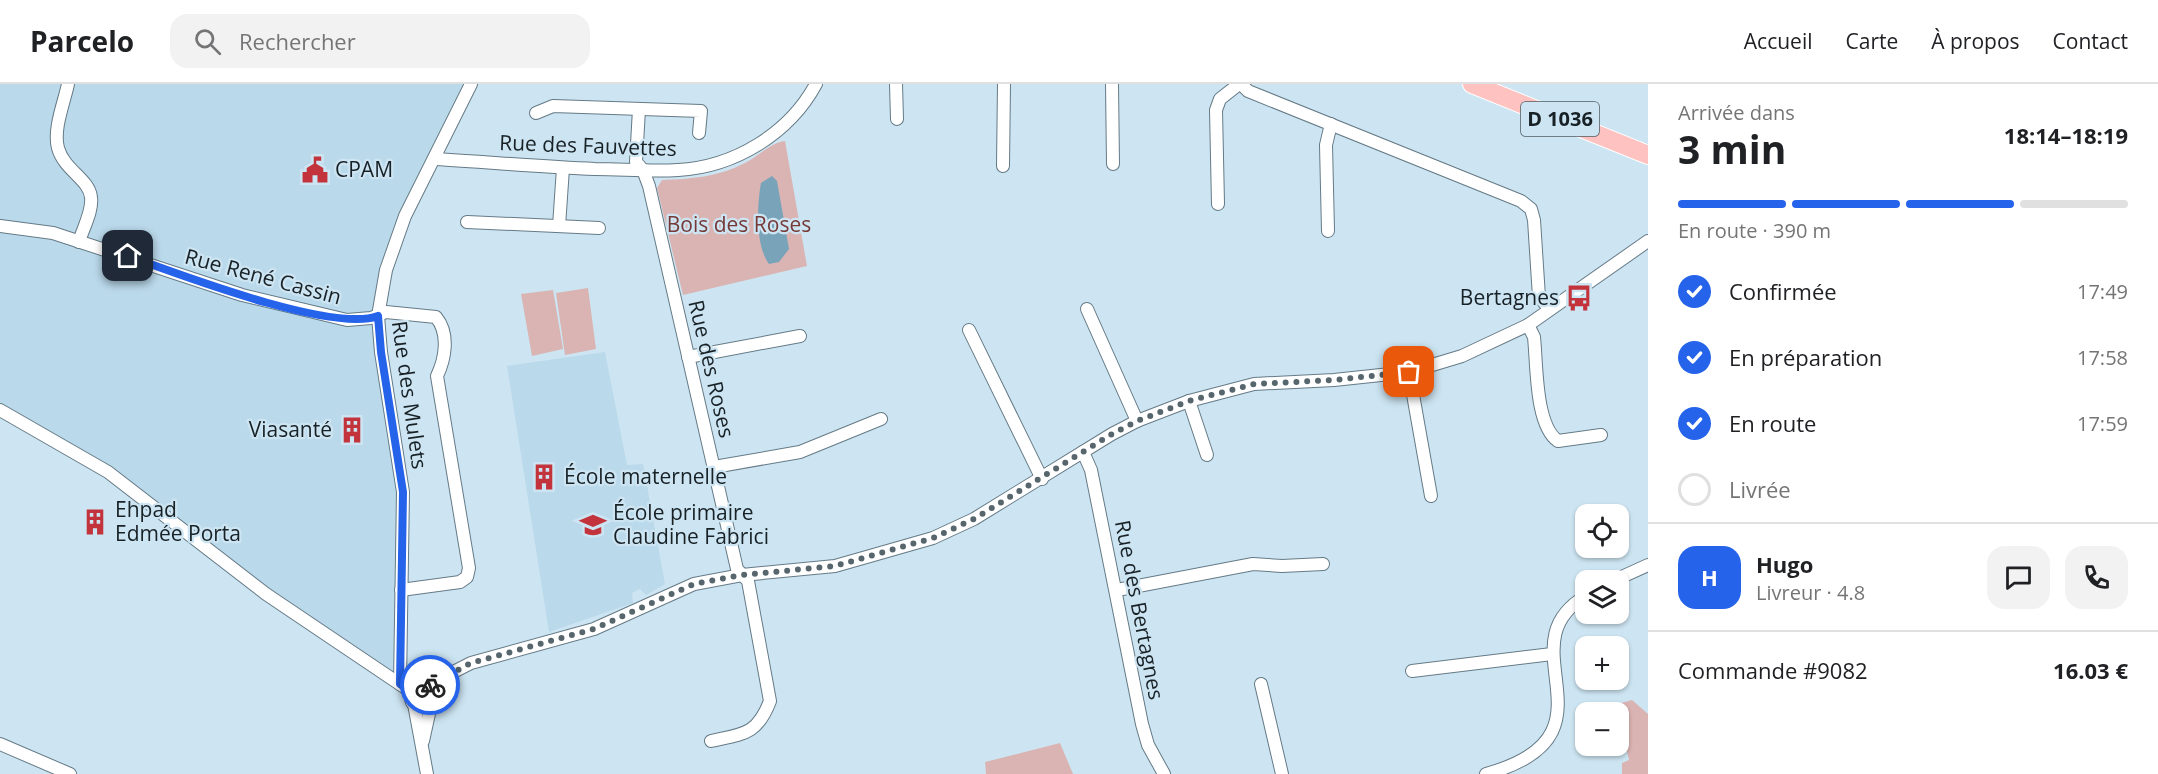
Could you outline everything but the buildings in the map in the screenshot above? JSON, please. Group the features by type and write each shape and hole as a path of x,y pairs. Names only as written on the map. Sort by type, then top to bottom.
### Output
{"main road":[{"name":"D 1036","path":"1472,84 1648,154"}],"street":[{"path":"68,84 58,125 58,148 64,162 88,186 92,197 79,242"},
{"name":"Rue des Mulets","path":"400,684 403,492 381,352 378,316 391,252 405,216 471,84"},
{"name":"Rue des Fauvettes","path":"435,159 563,168 689,169 739,155 760,143 785,124 816,84"},
{"path":"896,84 897,119"},
{"path":"1003,166 1004,84"},
{"path":"1112,84 1113,164"},
{"path":"1218,204 1216,110 1220,99 1240,84 1248,91 1521,201 1531,209 1534,220 1539,297 1549,308"},
{"path":"536,113 553,106 701,111 699,133"},
{"name":"Rue des Roses","path":"639,109 636,162 643,170 737,569 748,581 770,701 763,719 748,733 711,741"},
{"path":"1328,231 1326,145 1331,124"},
{"path":"559,226 563,168"},
{"path":"467,222 599,228"},
{"name":"Rue René Cassin","path":"0,226 30,228 211,286 305,311 347,320 378,316 386,312 429,315 440,323 446,356 437,376 469,568 467,577 460,582 401,590"},
{"path":"416,695 471,663 594,629 694,584 742,575 835,566 892,552 933,538 974,519 1137,421 1189,401 1254,384 1334,380 1409,372 1462,356 1528,325 1549,308 1647,243"},
{"path":"1087,309 1137,421"},
{"path":"1528,325 1534,337 1543,421 1549,435 1558,441 1601,435"},
{"path":"969,330 1030,459 1042,479"},
{"path":"688,357 800,336"},
{"path":"1409,372 1431,496"},
{"path":"1189,401 1207,454"},
{"path":"0,411 108,472 266,594 416,695 422,707 450,675"},
{"path":"714,467 800,452 881,419"},
{"name":"Rue des Bertagnes","path":"1083,452 1091,470 1117,590 1142,724 1148,745 1164,774"},
{"path":"1117,590 1253,564 1282,566 1323,564"},
{"path":"1629,574 1648,565"},
{"path":"1486,774 1526,760 1542,746 1554,727 1559,712 1552,654 1553,640 1565,614 1575,605"},
{"path":"1412,671 1552,654"},
{"path":"1262,684 1282,774"},
{"path":"416,695 427,774"},
{"path":"423,742 430,709 429,700"},
{"path":"0,744 70,774"}],"shaded area":[{"path":"0,84 478,84 413,215 399,251 382,312 405,493 404,686 260,598 121,485 0,413"},
{"path":"772,176 777,181 789,249 779,262 769,264 761,246 758,213 761,183"},
{"name":"École primaire Claudine Fabrici","path":"605,352 627,465 643,464 665,584 646,595 640,589 632,593 633,603 549,632 507,366"}],"green space":[{"name":"Bois des Roses","path":"785,141 807,266 683,295 657,188 662,180 694,178 735,168 774,144"},
{"path":"588,288 596,349 565,355 556,293"},
{"path":"553,290 563,349 532,356 521,294"},
{"path":"1632,700 1648,714 1648,774 1622,774 1622,763 1629,760 1629,702 1625,702"},
{"path":"1060,743 1073,774 986,774 985,762"}],"way so far":[{"path":"430,685 471,663 594,629 694,584 742,575 835,566 892,552 933,538 974,519 1112,434 1137,421 1189,401 1254,384 1334,380 1409,372"}],"place":[{"name":"CPAM","path":"315,170"},
{"name":"Bertagnes","path":"1579,298"},
{"name":"Viasanté","path":"352,430"},
{"name":"École maternelle","path":"544,477"},
{"name":"Ehpad Edmée Porta","path":"95,522"},
{"name":"École primaire Claudine Fabrici","path":"593,525"}],"route":[{"path":"128,256 242,295 305,311 347,320 378,316 381,352 403,492 402,678 400,684 413,693 430,685"}]}
